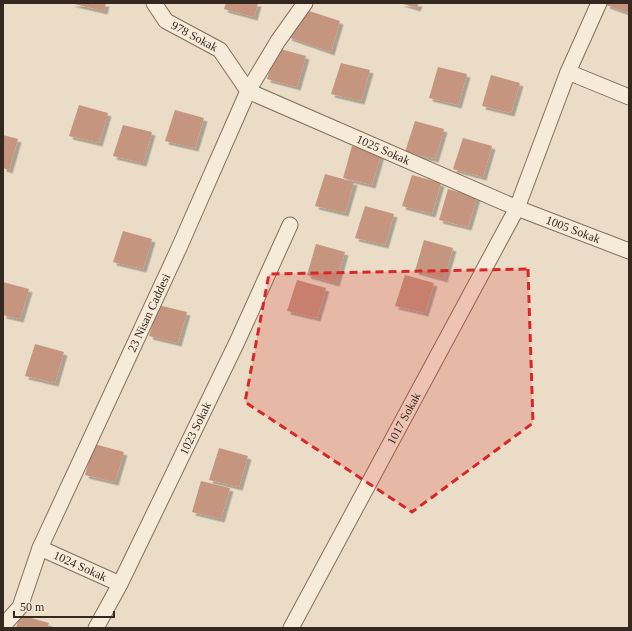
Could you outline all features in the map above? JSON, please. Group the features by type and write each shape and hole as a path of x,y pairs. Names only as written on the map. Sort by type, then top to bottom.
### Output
{"street":[{"name":"978 Sokak","path":"154,3 166,21 220,50 248,91"},
{"name":"23 Nisan Caddesi","path":"3,626 20,607 40,548 179,248 248,91 278,41 305,3"},
{"name":"1017 Sokak","path":"291,628 517,208 568,72 599,3"},
{"path":"568,72 629,97"},
{"name":"1025 Sokak","path":"248,91 517,208"},
{"name":"1005 Sokak","path":"517,208 629,251"},
{"name":"1023 Sokak","path":"96,628 120,584 237,342 290,225"},
{"name":"1024 Sokak","path":"40,548 120,584"}],"highlighted area":[{"path":"528,269 533,423 412,512 245,402 269,274"}],"building":[{"path":"70,3 106,3 104,11"},
{"path":"226,3 258,3 254,17 224,9"},
{"path":"400,3 419,3 417,8"},
{"path":"607,3 629,3 629,13 606,5"},
{"path":"306,10 340,21 331,52 288,37"},
{"path":"277,48 306,56 297,87 267,79"},
{"path":"341,63 370,70 361,101 331,94"},
{"path":"438,67 467,74 458,105 429,98"},
{"path":"491,75 520,83 511,113 482,106"},
{"path":"79,105 108,113 99,143 69,136"},
{"path":"175,110 204,118 195,148 165,141"},
{"path":"415,121 444,129 435,159 405,152"},
{"path":"123,125 152,132 143,163 113,156"},
{"path":"3,135 18,139 9,170 3,168"},
{"path":"463,138 492,146 483,177 453,169"},
{"path":"352,146 381,154 372,185 343,178"},
{"path":"325,174 354,182 345,213 315,206"},
{"path":"412,175 441,183 432,214 402,206"},
{"path":"448,189 477,197 468,227 439,220"},
{"path":"365,206 394,214 385,245 355,238"},
{"path":"123,231 152,239 143,269 113,262"},
{"path":"424,240 453,248 444,279 415,271"},
{"path":"316,244 345,252 336,283 307,275"},
{"path":"405,275 434,283 425,313 395,306"},
{"path":"297,280 326,288 317,318 287,311"},
{"path":"3,282 29,289 20,319 3,315"},
{"path":"158,305 187,312 178,343 149,336"},
{"path":"35,344 64,352 55,383 25,376"},
{"path":"94,444 124,452 115,482 85,475"},
{"path":"219,448 248,456 239,487 209,480"},
{"path":"201,481 230,488 221,519 192,512"},
{"path":"20,615 49,623 47,628 16,628"}]}
